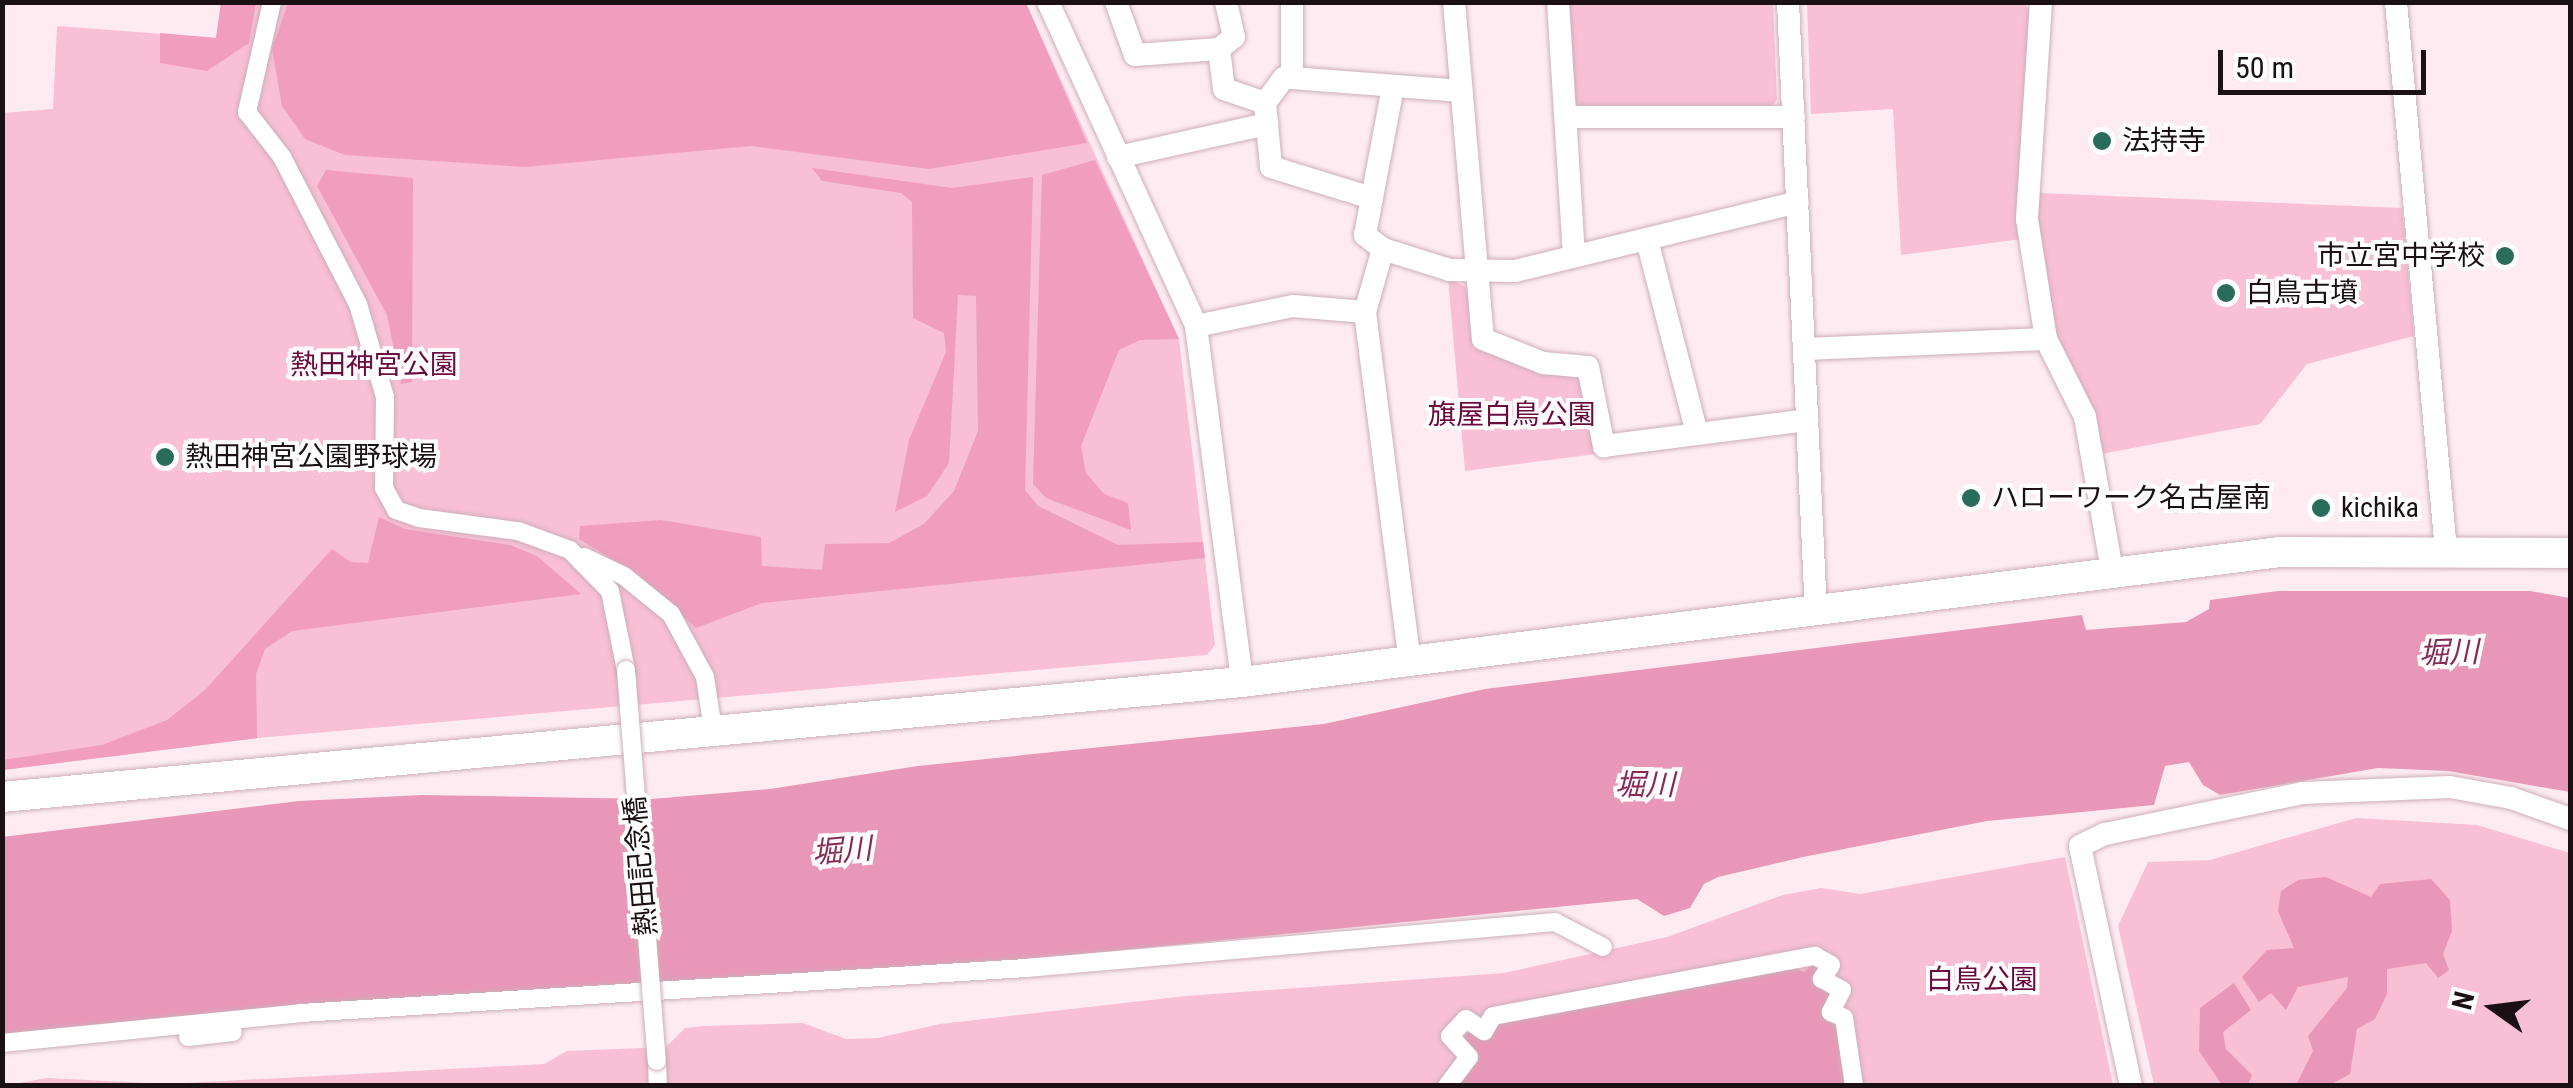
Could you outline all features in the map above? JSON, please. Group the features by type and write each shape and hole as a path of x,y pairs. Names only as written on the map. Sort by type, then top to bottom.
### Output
{"street":[{"path":"272,2 247,112 282,158 358,304 385,396 384,488 396,510 418,518 518,531 624,576 671,614 705,677 713,730"},
{"path":"1048,2 1196,326 1242,682"},
{"path":"1116,2 1135,54 1219,48 1234,37 1226,2"},
{"path":"1292,2 1292,78"},
{"path":"1454,2 1483,340 1543,363 1588,367 1604,446 1807,420"},
{"path":"1558,2 1574,255"},
{"path":"1788,2 1816,613"},
{"path":"2040,2 2028,219 2046,339 2085,417 2113,576"},
{"path":"2396,2 2446,550"},
{"path":"1219,48 1224,89 1266,113"},
{"path":"1372,198 1271,167 1266,113 1284,78 1462,91"},
{"path":"1393,87 1365,236 1383,249 1450,270 1515,271 1798,202"},
{"path":"1118,157 1266,113"},
{"path":"1566,118 1794,117"},
{"path":"1647,240 1698,434"},
{"path":"1383,249 1365,312 1410,662"},
{"path":"1196,326 1293,306 1365,312"},
{"path":"1804,349 2046,339"},
{"name":"熱田記念橋","path":"570,550 610,591 626,670 658,1086"},
{"path":"2,797 1242,682 2295,551 2570,553"},
{"path":"2131,1086 2080,846 2263,797 2337,791 2450,787 2511,798 2570,819"},
{"path":"2,1042 301,1014 636,994 1555,922 1603,947"},
{"path":"1447,1086 1469,1057 1450,1036 1466,1019 1484,1031 1492,1016 1815,956 1831,966 1822,979 1842,990 1831,1012 1844,1018 1854,1086"},
{"path":"188,1037 373,1018 629,1006 636,994"}],"green space":[{"path":"2023,2 2030,11 2021,239 1901,255 1893,109 1811,114 1807,3"},
{"name":"熱田神宮公園","path":"221,3 1026,3 1179,339 1215,645 1207,655 257,738 3,770 2,113 53,109 57,26 216,38"},
{"path":"1567,3 1773,3 1777,100 1768,110 1581,107 1572,99"},
{"path":"2038,193 2402,208 2414,336 2307,364 2260,424 2101,454 2054,338 2035,219"},
{"name":"旗屋白鳥公園","path":"1448,279 1469,288 1474,344 1582,380 1596,454 1465,471"},
{"path":"2356,818 2477,825 2570,853 2570,1085 2154,1085 2118,926 2148,862 2210,860"},
{"name":"白鳥公園","path":"2065,857 2113,1085 3,1086 47,1078 167,1084 544,1064 567,1051 666,1047 685,1028 703,1026 803,1023 846,1039 878,1038 940,1024 1186,996 1504,973 1667,937 1783,895 1821,888 1860,894"}],"shaded area":[{"path":"221,3 256,3 249,43 207,71 160,63 160,33 216,38"},
{"path":"288,3 1026,3 1087,143 929,169 751,146 524,167 345,155 305,139 282,106 272,49"},
{"path":"1095,160 1179,339 1140,340 1119,350 1081,446 1086,473 1104,494 1128,503 1131,530 1046,498 1033,484 1042,175"},
{"path":"812,168 952,188 1033,177 1025,490 1038,506 1118,545 1203,542 1205,558 762,603 696,628 636,574 579,539 580,526 661,520 761,537 762,566 822,570 825,544 889,543 924,524 954,491 978,431 976,296 958,295 949,463 927,496 895,512 909,440 946,352 944,333 913,318 912,202 901,193 822,181"},
{"path":"326,170 413,178 412,382 401,384 387,315 317,186"},
{"path":"379,517 405,529 510,545 537,556 581,594 292,631 265,649 256,674 257,738 3,770 3,760 102,745 167,720 205,690 332,549 351,562 368,563"}],"water":[{"name":"堀川","path":"2278,591 2530,591 2570,598 2570,792 2448,771 2378,768 2220,795 2203,785 2189,762 2165,766 2154,805 1987,821 1803,857 1718,877 1704,884 1690,908 1664,916 1637,899 1052,957 3,1035 2,837 299,801 423,795 652,799 770,789 918,766 1324,724 1485,689 2082,615 2086,630 2186,622 2209,609 2210,600"},
{"path":"2326,877 2371,897 2380,884 2431,879 2450,900 2452,931 2443,954 2449,970 2438,978 2426,963 2387,969 2387,994 2375,1019 2357,1029 2350,1074 2330,1085 2296,1085 2313,1051 2308,1036 2347,988 2348,977 2298,987 2286,1010 2271,993 2259,1002 2242,977 2267,950 2294,948 2278,911 2281,891 2298,880"},
{"path":"1814,962 1834,992 1847,1086 1452,1086 1474,1057 1456,1037 1468,1025 1792,966 1804,972"},
{"path":"2234,983 2251,1010 2223,1032 2226,1049 2252,1075 2248,1085 2222,1085 2199,1051 2200,1008"}],"place":[{"name":"法持寺","path":"2102,141"},
{"name":"市立宮中学校","path":"2505,256"},
{"name":"白鳥古墳","path":"2226,293"},
{"name":"熱田神宮公園野球場","path":"165,457"},
{"name":"ハローワーク名古屋南","path":"1971,498"},
{"name":"kichika","path":"2321,508"}]}
